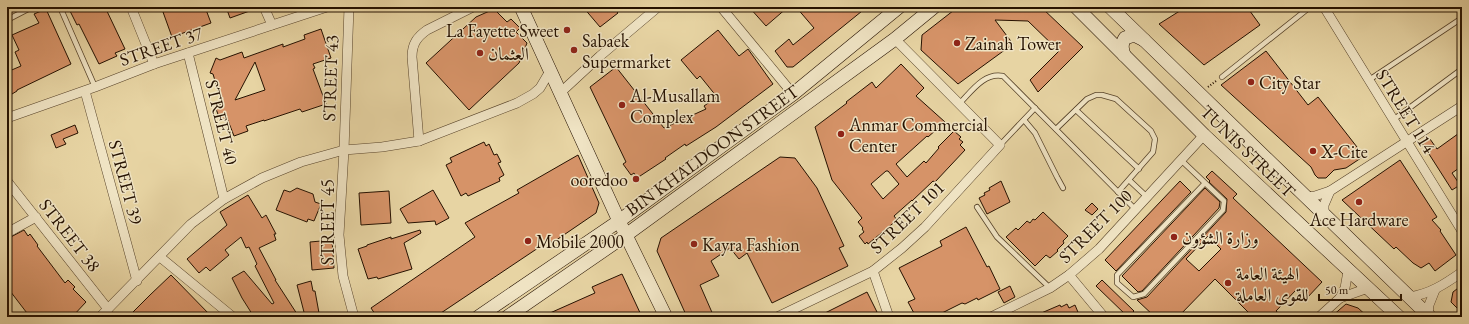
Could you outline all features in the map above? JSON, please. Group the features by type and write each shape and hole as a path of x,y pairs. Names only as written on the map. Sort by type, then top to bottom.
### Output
{"street":[{"path":"131,7 154,64"},
{"path":"264,7 272,25"},
{"name":"STREET 37","path":"7,118 85,91 154,64 327,7"},
{"name":"STREET 43","path":"344,150 349,7"},
{"path":"419,141 412,57 414,45 420,34 473,7"},
{"path":"521,7 619,221 666,317"},
{"path":"560,93 600,56 658,7"},
{"path":"721,7 793,94"},
{"name":"BIN KHALDOON STREET","path":"478,317 619,221 793,94 899,7"},
{"name":"BIN KHALDOON STREET","path":"507,317 626,235 896,39 934,7"},
{"name":"TUNIS STREET","path":"1076,7 1204,135 1399,317"},
{"name":"TUNIS STREET","path":"1110,7 1429,316"},
{"name":"STREET 114","path":"1324,7 1462,231"},
{"path":"1124,55 1122,43 1125,38 1134,34 1147,42"},
{"path":"896,39 1000,145"},
{"name":"STREET 40","path":"188,53 224,199"},
{"path":"100,317 192,224 224,199 262,178 301,162 344,150 382,148 419,141 517,103 533,94 540,88 550,70"},
{"name":"STREET 39","path":"85,91 137,281"},
{"path":"1307,197 1330,191 1462,106"},
{"name":"STREET 100","path":"991,317 1050,288 1069,275 1099,249 1204,135"},
{"name":"STREET 101","path":"777,317 873,271 925,227 1000,145"},
{"name":"STREET 45","path":"344,150 339,234 343,276 354,317"},
{"name":"STREET 38","path":"7,181 108,309"},
{"path":"1324,214 1324,205 1330,191"},
{"path":"7,233 36,217"},
{"path":"160,257 233,317"},
{"path":"1340,298 1345,288 1348,270"},
{"path":"873,271 889,317"},
{"path":"1409,297 1419,296 1435,290 1462,272"},
{"path":"1069,275 1104,317"},
{"path":"1318,317 1340,298 1368,288"},
{"path":"1429,316 1429,305 1435,290"}],"lane":[{"path":"7,20 32,7"},
{"path":"60,7 95,87"},
{"path":"1222,77 1310,7"},
{"path":"1369,80 1462,18"},
{"path":"1393,120 1462,69"},
{"path":"959,104 985,79 997,75 1006,79 1135,209"},
{"path":"1056,129 1092,96 1102,95 1116,99 1151,131 1155,138 1153,152 1118,192"},
{"name":"STREET 101","path":"1000,145 1035,108"},
{"path":"1076,110 1139,169"},
{"path":"1024,120 1035,133 1064,188"},
{"path":"1181,160 1224,200 1223,210 1144,294 1134,297 1117,284 1117,274 1205,183"},
{"path":"1129,180 1147,197"},
{"path":"978,207 997,237 1050,288"}],"path":[{"path":"1199,93 1222,77"}],"building":[{"path":"68,7 105,7 125,49 115,53 117,56 99,64 79,24 77,25"},
{"path":"178,7 205,7 211,23 172,37 163,12"},
{"path":"226,7 257,7 258,8 230,18"},
{"path":"583,7 613,7 618,13 600,27"},
{"path":"749,7 788,7 766,26"},
{"path":"796,7 867,7 793,67 787,67 775,51 789,39 793,45 814,28"},
{"path":"958,7 1041,7 1083,47 1038,92 1030,80 1059,51 1028,21 995,20 1013,44 958,84 921,50 922,35"},
{"path":"1186,7 1247,7 1260,25 1204,65 1159,24"},
{"path":"46,9 71,64 17,90 7,97 7,72 21,66 15,52 19,50 12,35 39,23 34,14"},
{"name":"العثمان","path":"494,9 507,22 511,19 520,28 516,32 527,43 519,63 469,110 426,63 476,17"},
{"path":"321,29 331,58 313,64 315,68 313,69 326,104 302,112 300,109 246,126 248,131 234,136 227,118 220,120 215,106 222,104 213,74 210,73 216,58 220,60 242,52 244,58 283,44 283,47 305,39 304,35","holes":["255,62 265,90 235,100"]},
{"path":"718,30 739,56 748,49 773,84 716,127 686,146 685,144 665,158 666,159 637,178 634,173 631,175 623,164 626,162 590,87 616,67 664,128 706,109 704,106 717,97 700,76 697,79 681,60"},
{"path":"1266,51 1308,105 1318,97 1364,156 1346,168 1334,170 1326,178 1318,178 1311,167 1221,85"},
{"path":"901,64 924,88 916,96 945,122 896,164 907,177 924,161 926,163 939,148 938,147 954,131 961,137 959,139 963,142 960,145 965,150 935,182 933,181 894,216 897,220 868,244 867,242 865,244 859,236 864,232 862,229 863,228 858,222 862,218 832,180 815,127 872,82 876,88","holes":["886,171 888,171 899,184 883,199 871,184"]},
{"path":"75,125 78,133 63,139 66,144 56,148 51,135"},
{"path":"1462,131 1462,166 1452,173 1460,185 1452,190 1422,143 1430,139 1437,149"},
{"path":"484,142 486,146 489,144 494,155 497,154 501,162 498,163 504,175 499,178 500,181 468,196 466,193 461,196 446,165 452,162 450,158"},
{"path":"578,155 599,203 596,213 552,243 550,240 435,317 377,317 371,308 475,237 465,223 519,193 517,190"},
{"path":"780,157 795,158 817,188 844,246 839,248 848,266 772,303 747,253 739,259 730,248 711,261 719,276 700,285 714,317 687,317 657,251 661,238"},
{"path":"1400,160 1437,217 1432,220 1441,230 1440,231 1456,255 1435,271 1429,263 1421,268 1413,263 1396,247 1394,249 1342,200"},
{"path":"1212,171 1237,194 1233,198 1322,282 1306,299 1296,290 1276,311 1283,317 1243,317 1248,312 1215,279 1178,317 1155,317 1137,300 1147,297 1226,212 1227,199 1209,182 1210,181 1206,177","holes":["1208,236 1221,249 1199,271 1186,259"]},
{"path":"1001,181 1010,202 987,214 979,198 990,190 989,188"},
{"path":"1180,181 1191,192 1116,271 1105,260"},
{"path":"297,188 313,194 315,202 321,204 314,221 308,219 307,222 276,210 284,190 290,192"},
{"path":"1205,188 1220,202 1219,208 1142,291 1138,292 1122,276"},
{"path":"433,190 449,218 436,225 435,221 408,223 400,209"},
{"path":"389,191 391,223 361,225 359,193"},
{"path":"248,195 262,218 266,215 276,234 274,234 276,240 259,248 275,280 299,317 254,317 232,278 244,271 272,304 274,303 255,266 257,264 249,247 246,248 241,237 225,250 229,255 210,271 206,267 199,273 187,259 227,225 220,212"},
{"path":"1092,203 1098,209 1092,215 1085,210"},
{"path":"1043,212 1068,236 1057,250 1058,251 1050,258 1046,255 1035,266 1006,237 1016,228 1018,230 1027,221 1030,223 1033,219 1035,220"},
{"path":"966,227 987,267 989,266 1000,289 978,300 977,298 965,304 962,303 934,317 916,317 908,302 915,299 899,268 942,246 940,241"},
{"path":"24,230 28,236 30,234 38,245 37,246 65,283 68,280 75,287 73,289 86,302 72,317 30,317 7,287 7,239"},
{"path":"420,230 421,233 404,243 412,269 378,279 377,277 368,279 358,249 391,237 391,239"},
{"path":"332,240 334,268 312,270 310,242"},
{"path":"622,274 642,317 541,317 595,293 592,287"},
{"path":"171,275 212,317 128,317 150,295"},
{"path":"1102,280 1134,311 1128,317 1096,286"},
{"path":"311,281 313,291 315,291 319,313 305,316 297,285"},
{"path":"1462,285 1462,313 1451,302 1453,292"},
{"path":"1010,286 1015,297 1004,303 998,292"},
{"path":"867,292 877,312 867,317 817,317"},
{"path":"1067,304 1069,308 1075,305 1080,317 1032,317 1060,305 1061,307"},
{"path":"1346,304 1358,308 1368,317 1331,317"}],"place":[{"name":"La Fayette Sweet","path":"567,30"},
{"name":"Zainah Tower","path":"957,43"},
{"name":"Sabaek Supermarket","path":"574,50"},
{"name":"العثمان","path":"480,53"},
{"name":"City Star","path":"1251,82"},
{"name":"Al-Musallam Complex","path":"622,105"},
{"name":"Anmar Commercial Center","path":"841,134"},
{"name":"X-Cite","path":"1313,151"},
{"name":"ooredoo","path":"636,179"},
{"name":"Ace Hardware","path":"1359,202"},
{"name":"وزارة الشؤون","path":"1174,237"},
{"name":"Mobile 2000","path":"528,241"},
{"name":"Kayra Fashion","path":"694,244"},
{"name":"الهيئة العامة للقوى العاملة","path":"1228,283"}]}
